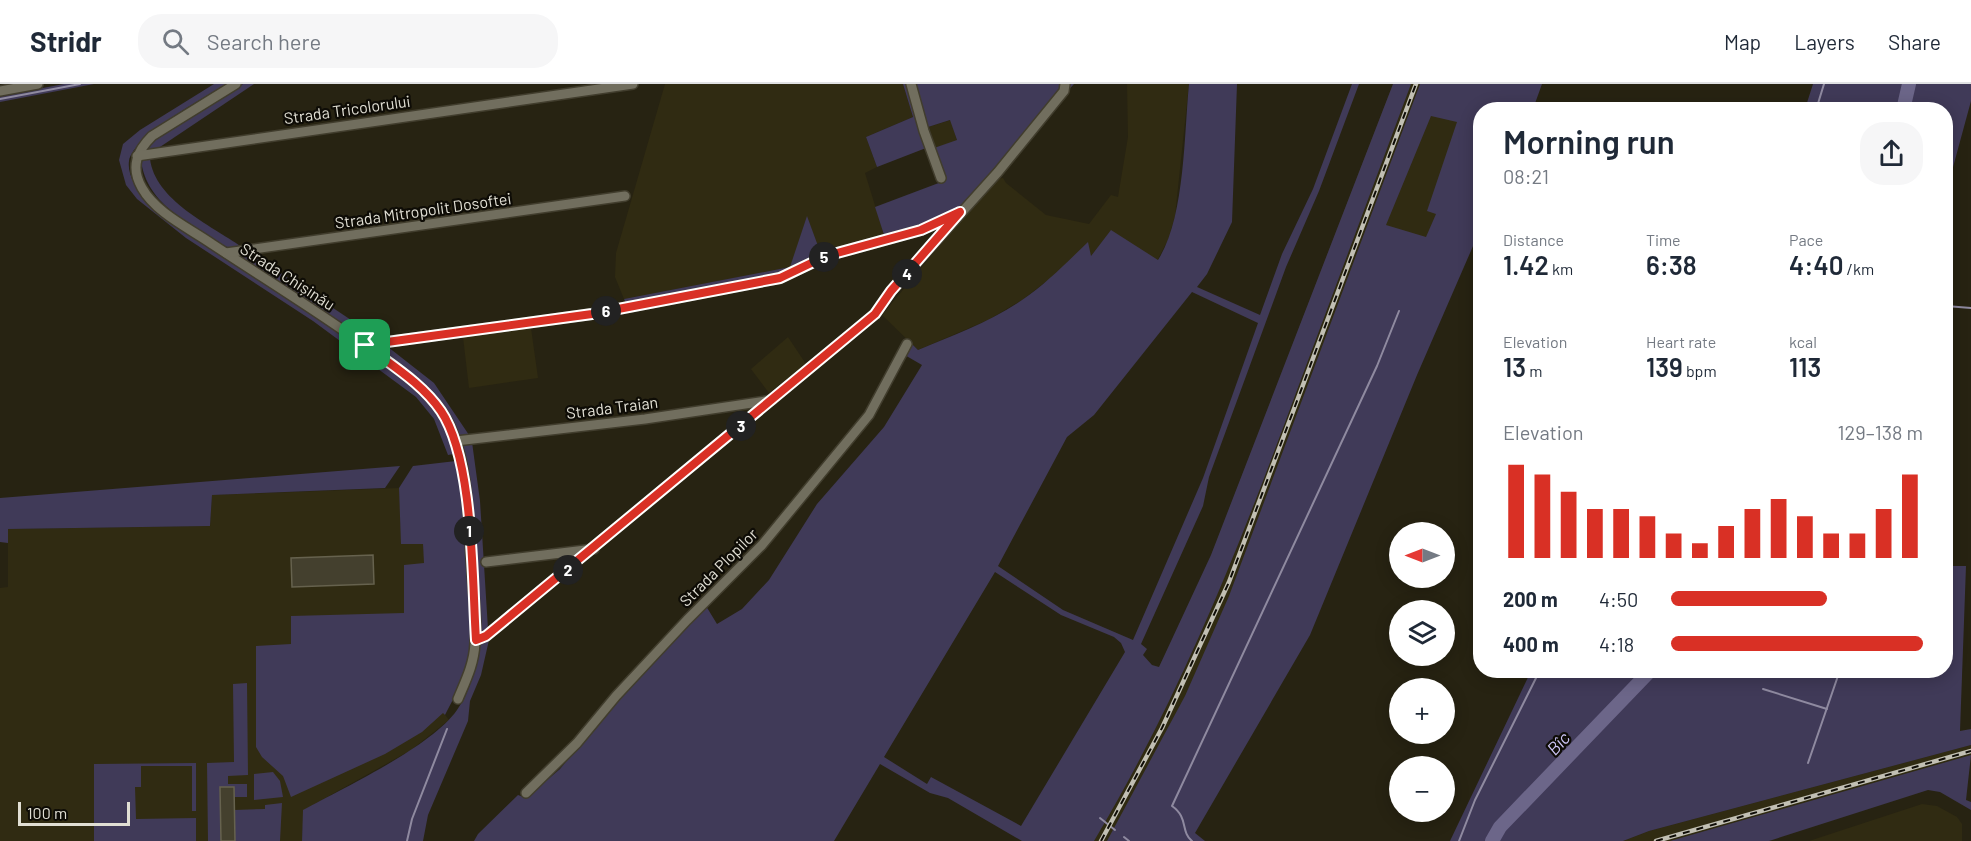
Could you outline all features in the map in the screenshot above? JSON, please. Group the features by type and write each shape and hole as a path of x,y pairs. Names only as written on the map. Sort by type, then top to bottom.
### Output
{"street":[{"path":"0,91 38,84"},
{"path":"136,156 152,136 236,84"},
{"name":"Strada Tricolorului","path":"136,156 633,84"},
{"path":"911,84 924,132 941,178"},
{"path":"476,640 486,636 594,549 875,314 891,291 1030,135 1064,91 1065,84"},
{"name":"Strada Chișinău","path":"136,156 137,178 142,189 162,210 365,345 409,378 431,399 448,422 456,441 466,500 476,640 469,675 458,699"},
{"name":"Strada Mitropolit Dosoftei","path":"226,253 624,196"},
{"path":"365,345 592,314 780,278 826,256 921,230 960,212"},
{"name":"Strada Plopilor","path":"526,793 577,743 616,696 687,620 762,545 868,415 907,344"},
{"name":"Strada Traian","path":"456,441 772,400"},
{"path":"486,562 594,549"}],"shaded area":[{"path":"64,84 94,84 0,102 0,96"},
{"path":"214,84 226,84 171,118 143,140 134,151 129,166 133,181 141,195 399,376 430,404 438,415 451,440 454,454 448,455 434,419 416,397 313,321 186,238 137,199 126,185 119,160 123,144 140,130"},
{"path":"243,84 254,84 154,151 146,151 156,139"},
{"path":"665,84 903,84 913,117 866,137 877,167 865,173 885,238 821,254 807,217 791,267 624,299 615,277 616,253"},
{"path":"903,84 908,84 926,148 877,167 866,137 913,117"},
{"path":"915,84 1074,84 957,211 918,229 885,238 875,207 944,181 945,174 934,148 957,140 950,120 928,127"},
{"path":"1127,84 1189,84 1175,216 1168,240 1157,261 1111,231 1090,257 1048,280 1022,300 988,320 918,350 882,315 995,179 1003,178 1006,183 1046,215 1089,224 1111,195 1118,197 1128,137"},
{"path":"1189,84 1237,84 1232,222 1207,274 1197,287 1260,315 1282,254 1313,189 1352,84 1359,84 1319,191 1286,267 1209,477 1203,506 1141,644 1147,649 1143,655 1152,665 1159,667 1211,555 1393,84 1411,84 1232,559 1155,729 1094,841 1022,841 948,798 930,793 880,764 834,841 474,841 478,834 518,795 526,798 560,769 617,699 706,606 717,624 742,609 769,580 817,504 884,427 922,365 903,354 911,343 918,350 997,315 1039,287 1088,242 1091,256 1111,230 1158,260 1174,222 1182,175","holes":["1192,292 1258,323 1203,478 1133,640 1063,610 998,566 1067,437 1094,415","995,572 1061,615 1114,637 1121,643 1125,652 1021,826 931,777 927,784 884,757"]},
{"path":"1393,84 1499,84 1486,102 1473,102 1473,150 1124,841 1064,841 1110,761 1165,655 1211,556"},
{"path":"1420,84 1542,84 1536,102 1473,102 1473,246 1417,375 1310,635 1195,833 1205,841 1107,841 1185,696 1229,596","holes":["1431,116 1457,122 1427,211 1436,214 1426,237 1386,225"]},
{"path":"1813,84 1971,84 1971,101 1953,167 1953,102 1807,102"},
{"path":"951,120 957,141 934,148 928,127"},
{"path":"150,159 154,174 173,199 200,220 242,247 230,249 188,223 162,202 152,190 145,176 141,160"},
{"path":"807,216 821,254 780,276 627,305 624,299 790,267"},
{"path":"252,254 381,340 367,341 240,256"},
{"path":"531,328 538,378 469,388 463,337"},
{"path":"788,337 806,364 769,393 751,369"},
{"path":"388,347 434,383 469,435 460,436 446,410 429,389 378,348"},
{"path":"472,442 480,501 488,629 479,634 471,505 462,443"},
{"path":"456,461 464,515 473,635 468,666 455,696 445,715 443,713 422,732 385,754 291,797 283,776 262,757 256,747 256,646 291,644 291,616 404,613 404,565 424,563 423,544 401,544 399,488 413,466"},
{"path":"400,466 385,488 212,495 210,526 8,529 8,543 0,542 0,498"},
{"path":"399,488 402,544 423,544 440,708 449,720 411,750 304,810 302,841 0,841 0,588 8,587 8,529 210,526 212,495"},
{"path":"1953,566 1966,566 1960,731 1971,729 1971,745 1649,831 1623,841 1450,841 1528,678 1953,678"},
{"path":"489,640 481,675 470,701 468,721 428,815 423,841 302,841 303,810 408,752 445,724 466,696 479,646"},
{"path":"247,683 248,775 228,776 228,784 247,784 247,797 234,797 234,787 221,787 221,841 208,841 207,763 234,762 233,684"},
{"path":"1971,745 1971,760 1706,841 1623,841 1649,831"},
{"path":"1971,755 1966,800 1971,802 1971,810 1940,792 1928,790 1769,841 1670,841"},
{"path":"196,763 196,811 192,811 192,766 141,766 141,787 135,787 136,819 196,818 196,841 94,841 94,764"},
{"path":"273,772 280,781 283,797 254,800 254,774"},
{"path":"282,803 280,841 235,841 234,810 265,809 265,805"},
{"path":"1922,804 1937,806 1957,817 1962,824 1962,841 1809,841"}],"building":[{"path":"373,555 374,584 292,587 291,558"},
{"path":"220,787 234,787 235,841 221,841"}],"waterway":[{"path":"0,99 80,84"},
{"path":"1818,102 1824,84"},
{"name":"Bîc","path":"1905,102 1909,84"},
{"path":"1953,307 1971,308"},
{"path":"1192,841 1186,833 1181,815 1172,806 1377,366 1399,311"},
{"path":"1459,841 1475,800 1536,678"},
{"name":"Bîc","path":"1492,841 1500,827 1643,678"},
{"path":"1808,763 1837,678"},
{"path":"1763,689 1827,709"},
{"path":"407,841 412,819 447,729"},
{"path":"1100,818 1115,830"},
{"path":"1124,837 1129,841"}],"railway":[{"path":"1101,841 1162,728 1229,582 1416,84"},
{"path":"1656,841 1971,751"}],"route":[{"path":"960,212 926,254 891,291 875,314 594,549 486,636 476,640 466,500 456,441 448,422 431,399 409,378 365,345 461,334 592,314 780,278 795,273 826,256 921,230 960,212"}]}
